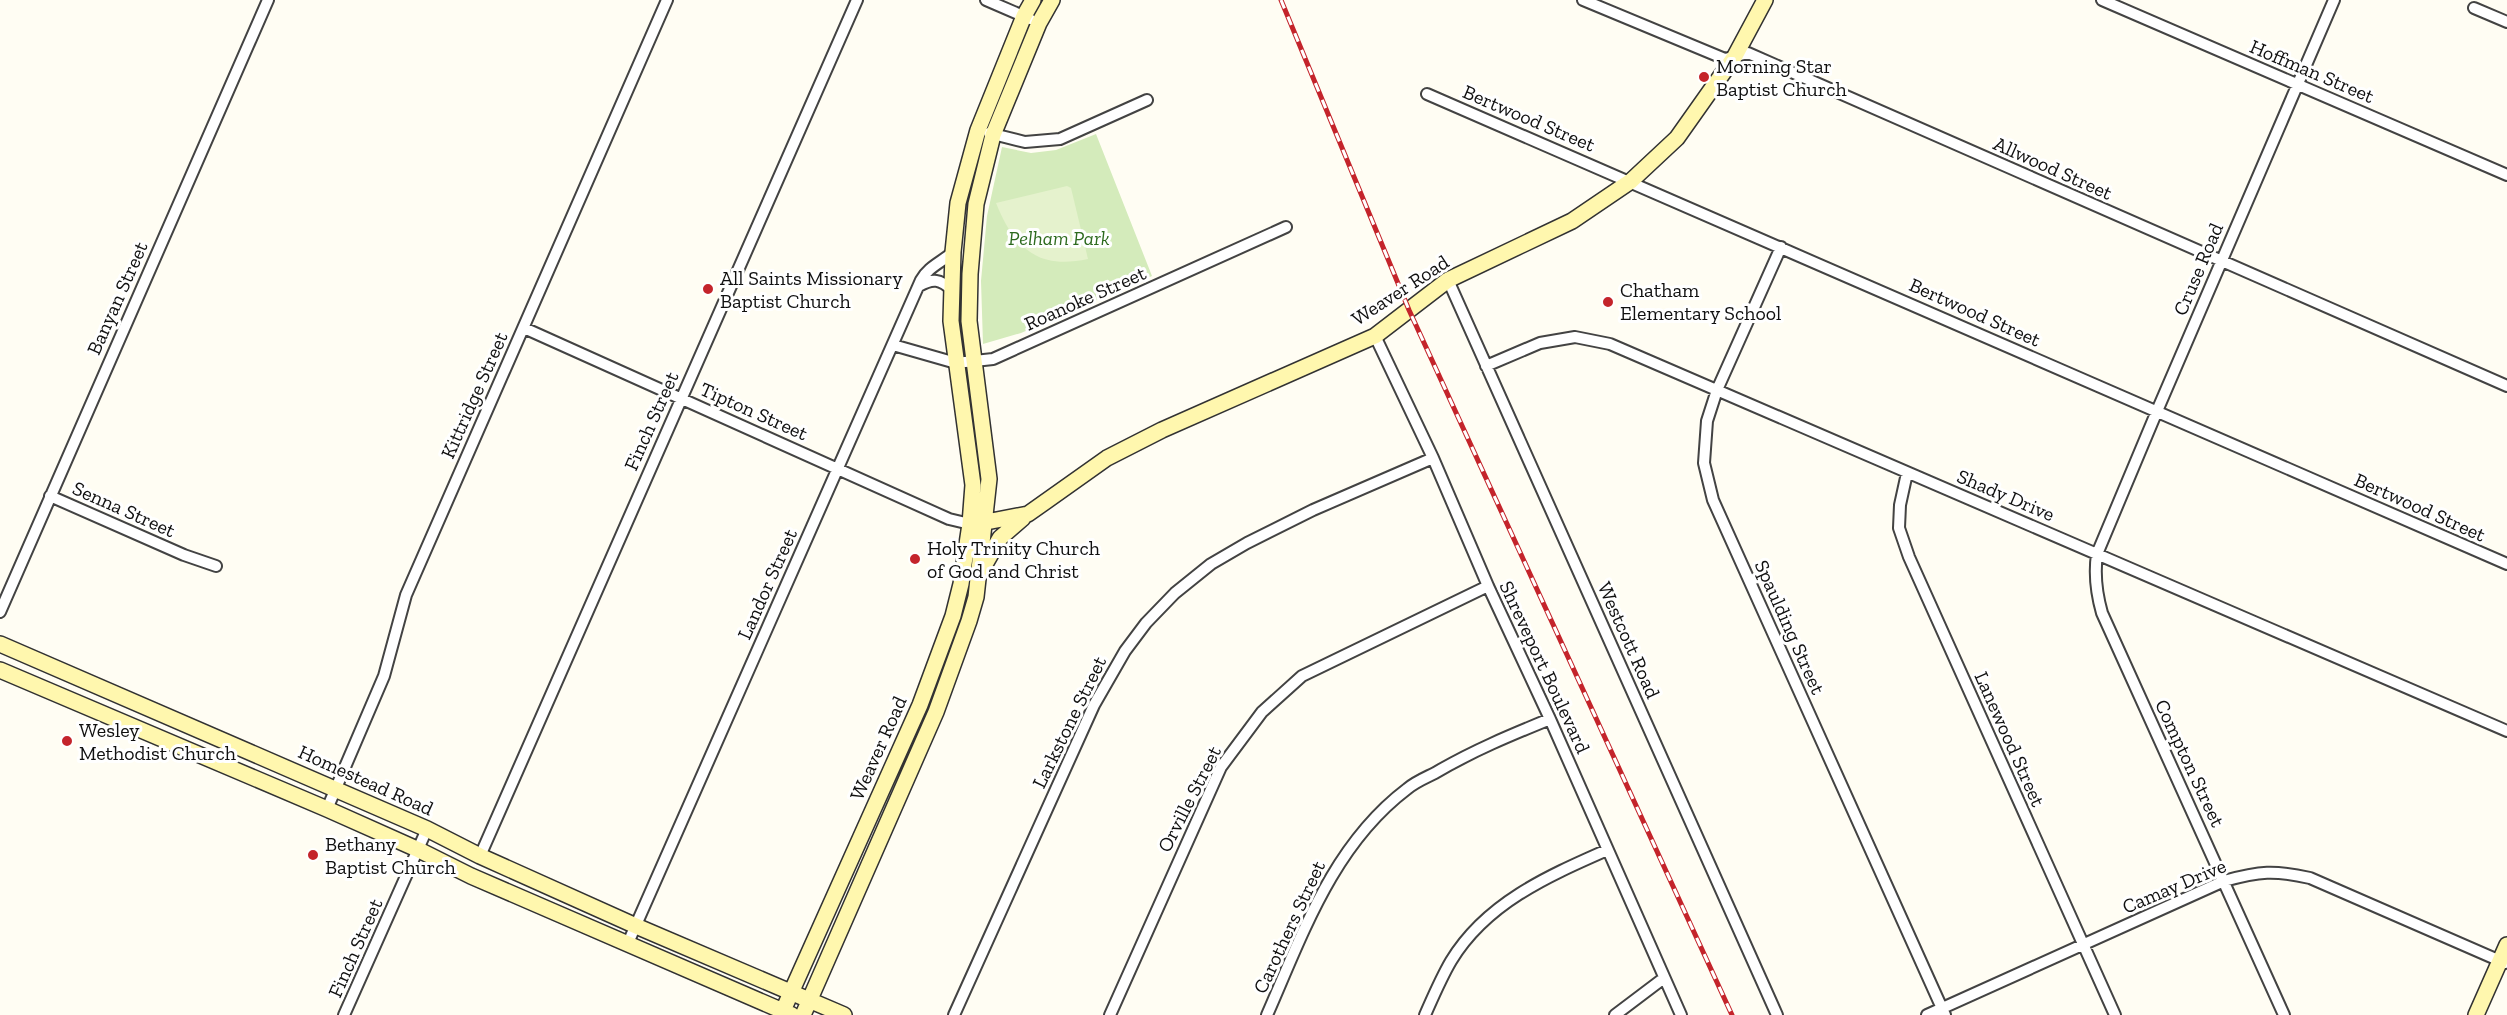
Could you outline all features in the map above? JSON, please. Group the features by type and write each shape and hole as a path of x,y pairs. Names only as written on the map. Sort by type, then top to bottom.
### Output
{"main road":[{"path":"978,524 951,321 953,252 958,203 978,130 1024,16 1033,0"},
{"path":"978,524 989,479 969,321 970,274 976,204 993,135 1039,23 1052,0"},
{"name":"Weaver Road","path":"978,524 1028,514 1107,458 1162,430 1375,336 1448,280 1572,221 1631,181 1677,138 1735,56 1765,0"},
{"path":"979,575 1000,538 1028,514"},
{"name":"Weaver Road","path":"803,1015 936,712 969,621 979,575 978,524"},
{"name":"Weaver Road","path":"786,1014 792,993 920,705 953,616 978,524"},
{"name":"Homestead Road","path":"0,644 427,829 480,856 636,926 844,1015"},
{"path":"0,670 327,809 471,876 786,1014"},
{"path":"125,723 135,703"},
{"path":"903,744 918,752"},
{"path":"243,773 252,753"},
{"path":"2476,1015 2504,962 2507,945"}],"street":[{"name":"Banyan Street","path":"0,612 268,0"},
{"name":"Kittridge Street","path":"327,809 384,676 406,596 667,0"},
{"name":"Finch Street","path":"480,856 857,0"},
{"path":"986,0 1039,23"},
{"name":"Allwood Street","path":"1583,0 1725,59 1748,53 2507,386"},
{"name":"Hoffman Street","path":"2102,0 2507,175"},
{"name":"Cruse Road","path":"2097,554 2334,0"},
{"path":"2474,8 2507,22"},
{"name":"Bertwood Street","path":"1427,94 2507,564"},
{"path":"978,130 1025,142 1060,139 1147,99"},
{"name":"Roanoke Street","path":"892,345 956,363 993,359 1286,227"},
{"name":"Spaulding Street","path":"1781,247 1717,390 1707,421 1704,463 1713,500 1943,1012"},
{"name":"Landor Street","path":"628,943 926,271 953,252"},
{"path":"919,286 930,280 938,280 952,290"},
{"name":"Westcott Road","path":"1448,280 1777,1015"},
{"name":"Tipton Street","path":"524,328 949,519 978,524"},
{"name":"Shreveport Boulevard","path":"1375,336 1433,458 1488,586 1550,719 1681,1015"},
{"name":"Shady Drive","path":"1486,366 1540,343 1575,337 1610,344 2507,731"},
{"name":"Larkstone Street","path":"954,1015 1094,705 1125,651 1146,623 1175,593 1211,564 1247,543 1313,510 1433,458"},
{"name":"Lanewood Street","path":"1907,473 1900,505 1899,528 1909,557 2115,1015"},
{"name":"Senna Street","path":"50,496 184,555 216,566"},
{"name":"Compton Street","path":"2097,554 2094,573 2102,613 2283,1015"},
{"name":"Orville Street","path":"1110,1015 1221,767 1262,712 1302,675 1488,586"},
{"name":"Carothers Street","path":"1267,1015 1319,896 1337,865 1364,828 1408,788 1468,754 1550,719"},
{"name":"Finch Street","path":"344,1015 427,829"},
{"path":"1425,1015 1451,960 1501,904 1547,876 1607,850"},
{"name":"Camay Drive","path":"1927,1015 1943,1012 2224,881 2253,873 2279,871 2310,878 2504,962"},
{"path":"1615,1015 1664,978"}],"green space":[{"name":"Pelham Park","path":"1096,134 1152,276 1021,333 983,344 981,281 987,216 1002,147 1031,153 1056,150"},
{"path":"1067,186 1071,188 1088,259 1070,262 1042,258 1030,252 1020,243 1003,219 996,203"}],"railway":[{"path":"1281,0 1409,310 1732,1015"}],"place":[{"name":"Morning Star Baptist Church","path":"1704,77"},
{"name":"All Saints Missionary Baptist Church","path":"708,289"},
{"name":"Chatham Elementary School","path":"1608,302"},
{"name":"Holy Trinity Church of God and Christ","path":"915,559"},
{"name":"Wesley Methodist Church","path":"67,741"},
{"name":"Bethany Baptist Church","path":"313,855"}]}
